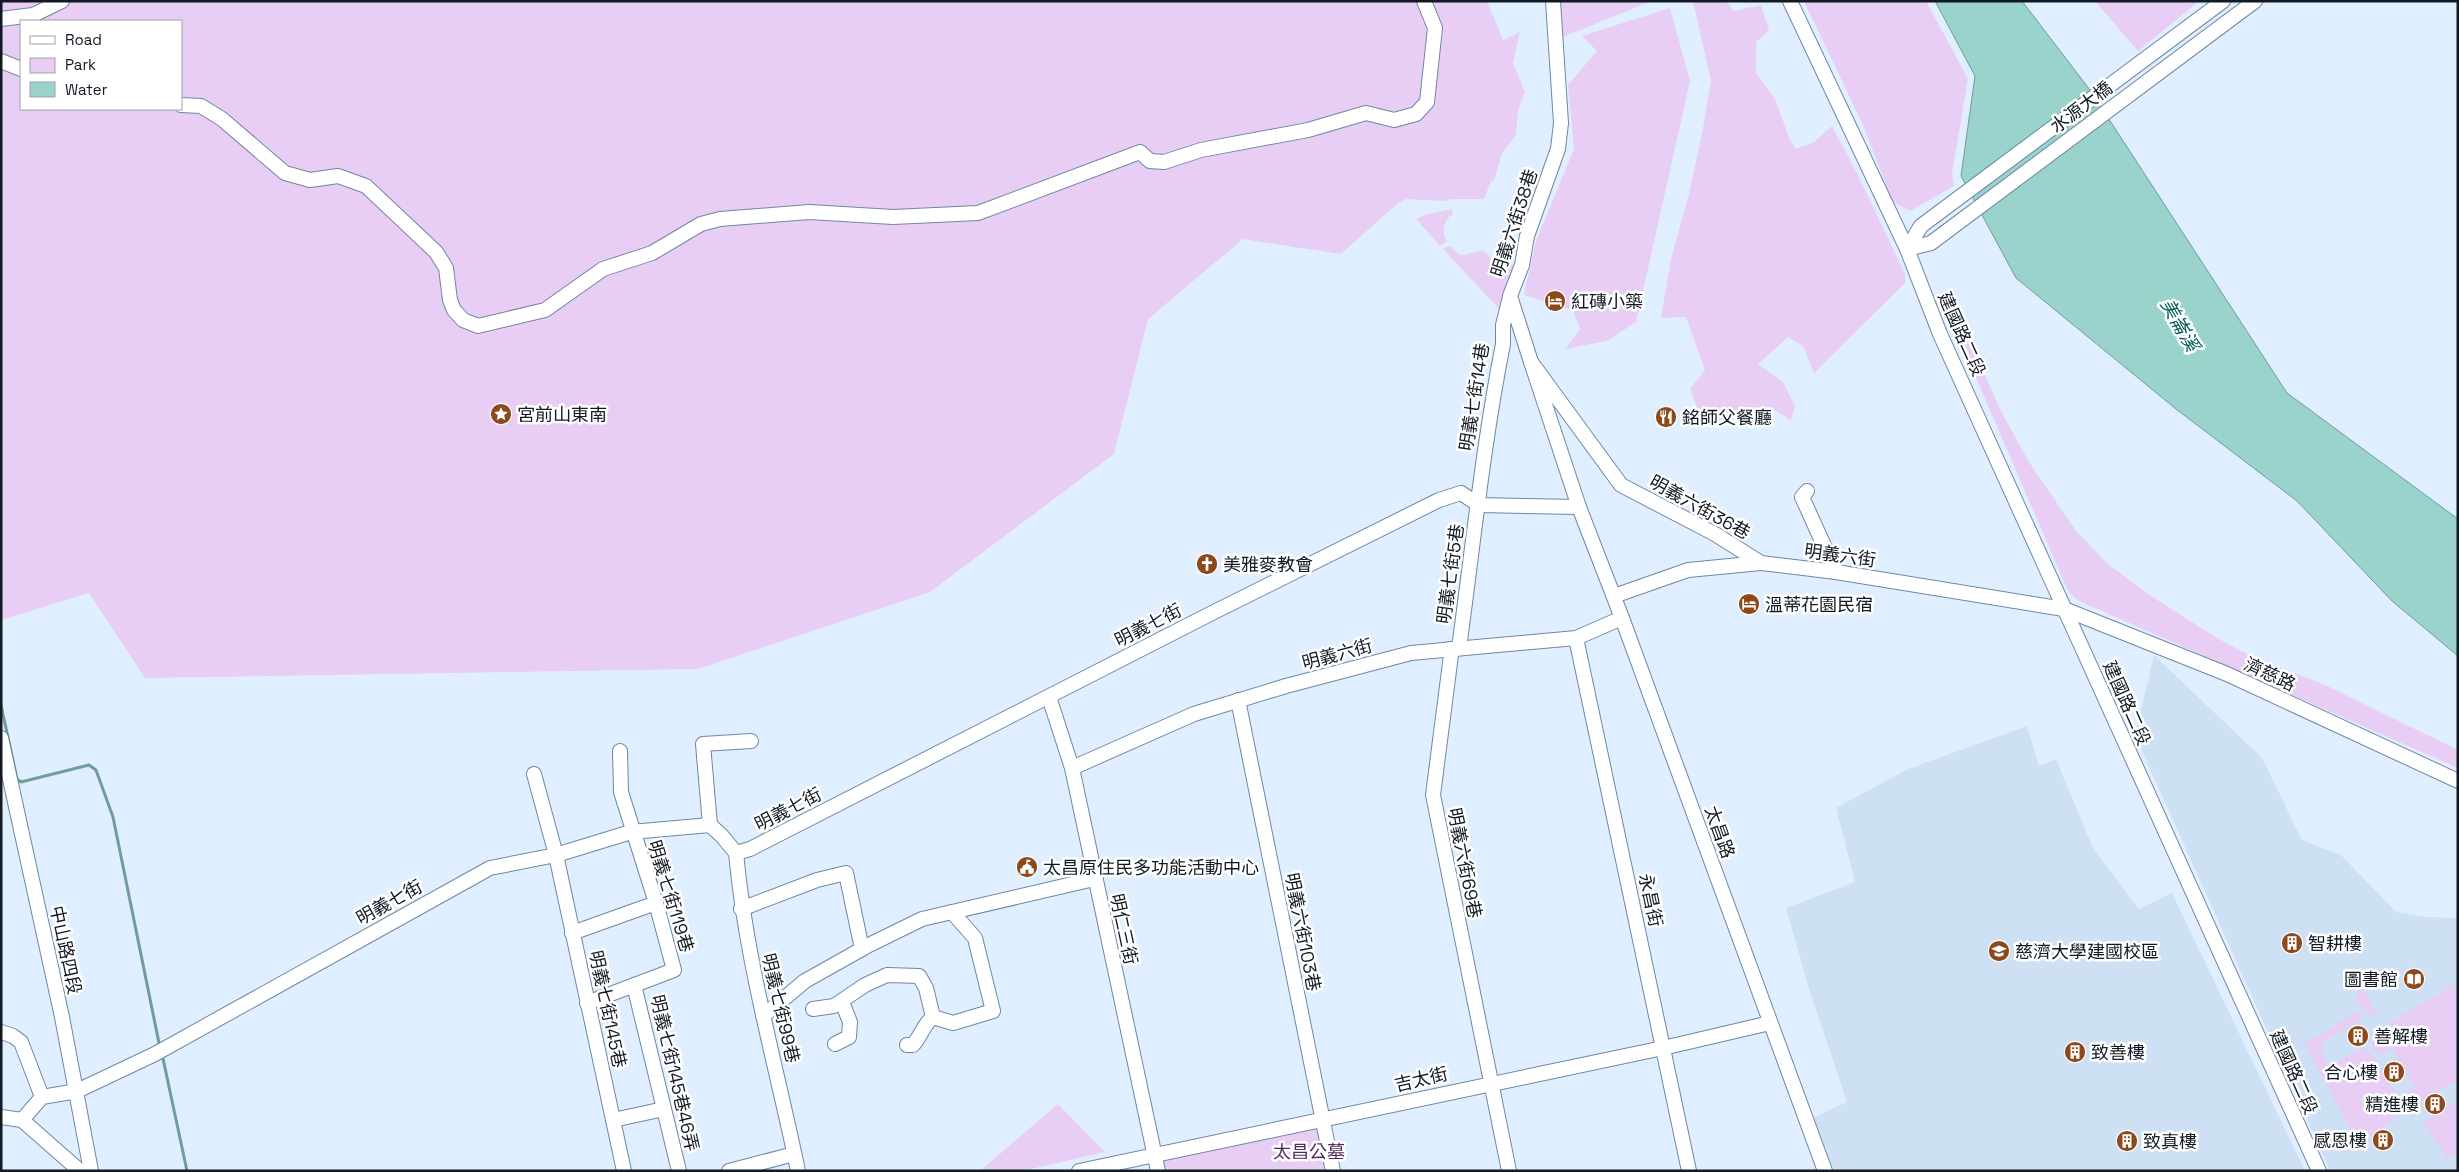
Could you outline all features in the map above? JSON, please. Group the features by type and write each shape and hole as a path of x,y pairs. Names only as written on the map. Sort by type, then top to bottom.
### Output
{"street":[{"path":"1,19 33,15 62,1"},
{"path":"182,105 201,106 222,119 285,173 310,180 338,176 366,186 436,252 446,268 450,300 454,310 463,320 478,326 545,310 603,269 652,253 700,224 720,219 809,212 893,217 978,213 1140,152 1150,162 1164,162 1201,150 1308,130 1366,113 1394,120 1407,118 1416,114 1427,102 1435,28 1424,1"},
{"name":"明義六街38巷","path":"1552,1 1561,123 1558,149 1526,236 1522,265 1510,296 1531,362 1621,485"},
{"name":"建國路二段","path":"1790,1 1907,249 1940,334 2319,1171"},
{"name":"水源大橋","path":"1907,249 1921,226 2223,1"},
{"name":"水源大橋","path":"1907,249 1930,243 2255,1"},
{"path":"1,61 20,69"},
{"name":"明義七街14巷","path":"1479,506 1479,480 1503,344 1503,325 1510,296"},
{"name":"太昌路","path":"1531,362 1579,507 1614,596 1825,1171"},
{"name":"明義六街36巷","path":"1621,485 1715,534 1761,563"},
{"path":"1807,492 1802,498 1836,572"},
{"name":"明義七街","path":"736,853 750,849 1439,500 1461,494 1479,506 1579,507"},
{"name":"明義七街5巷","path":"1454,648 1479,506"},
{"name":"明義六街","path":"1614,596 1688,570 1761,563 1836,572 2064,609"},
{"name":"濟慈路","path":"2064,609 2227,674 2458,781"},
{"name":"明義六街","path":"1072,768 1194,714 1238,700 1411,653 1576,638 1622,618"},
{"name":"永昌街","path":"1576,638 1689,1171"},
{"name":"明義六街69巷","path":"1454,648 1451,654 1433,796 1509,1171"},
{"name":"明仁三街","path":"1049,696 1072,768 1094,879 1158,1171"},
{"name":"明義六街103巷","path":"1238,700 1321,1120 1333,1171"},
{"name":"中山路四段","path":"1,738 77,1091 91,1171"},
{"path":"736,853 710,825 703,744 751,741"},
{"name":"明義七街119巷","path":"620,751 621,792 656,904 674,970 634,985"},
{"name":"明義七街145巷","path":"534,774 556,855 624,1171"},
{"name":"明義七街","path":"42,1097 77,1091 161,1051 490,868 556,855 632,832 710,825"},
{"name":"明義七街99巷","path":"736,853 741,909 798,1171"},
{"path":"741,909 817,880 846,873 862,949"},
{"path":"763,1016 805,981 862,949 922,919 1094,879"},
{"path":"572,933 656,904"},
{"path":"933,1017 953,1023 993,1011 975,938 952,912"},
{"path":"813,1009 834,1006 865,985 887,975 919,976 926,988 933,1017"},
{"path":"587,1003 634,985"},
{"name":"明義七街145巷46弄","path":"634,985 679,1171"},
{"path":"835,1044 849,1037 850,1022 842,1002"},
{"path":"907,1045 913,1044 918,1040 926,1023 933,1017"},
{"name":"吉太街","path":"1079,1171 1490,1082 1663,1048 1770,1023"},
{"path":"1,1032 14,1036 21,1042 42,1097 22,1120"},
{"path":"613,1120 664,1109"},
{"path":"1,1117 22,1120 80,1171"},
{"path":"729,1171 794,1154"}],"shaded area":[{"path":"2154,655 2262,758 2302,840 2341,855 2396,912 2427,917 2458,918 2458,1171 2330,1171 2135,735"},
{"name":"慈濟大學建國校區","path":"2027,726 2039,766 2056,759 2093,848 2139,909 2172,893 2305,1171 1832,1171 1813,1118 1847,1102 1809,989 1786,908 1855,882 1836,808 1908,769"}],"green space":[{"path":"1,1 1487,1 1503,40 1520,32 1513,63 1525,92 1518,110 1516,135 1502,153 1494,180 1491,181 1484,199 1451,199 1445,201 1406,199 1397,204 1341,254 1243,239 1148,319 1114,454 930,592 698,669 145,678 89,593 1,620"},
{"path":"1560,1 1652,1 1563,37"},
{"path":"1693,1 1726,1 1734,11 1761,5 1769,30 1756,42 1756,73 1775,99 1790,140 1796,149 1814,142 1832,126 1857,173 1905,274 1905,283 1814,373 1803,346 1788,337 1758,364 1783,382 1795,406 1791,420 1769,407 1723,421 1699,413 1690,389 1705,370 1686,317 1661,318 1671,259 1689,194 1711,81"},
{"path":"1804,1 1926,1 1968,79 1952,173 1954,186 1910,211 1892,201 1863,125"},
{"path":"2095,1 2199,1 2138,51"},
{"path":"1670,8 1690,81 1636,322 1607,341 1565,349 1580,329 1573,310 1524,295 1536,241 1574,149 1568,85 1597,51 1582,36"},
{"path":"1452,209 1453,214 1447,219 1444,226 1444,234 1447,241 1440,246 1416,219 1424,215"},
{"path":"1450,246 1460,255 1482,251 1494,262 1504,258 1513,265 1501,311 1445,251 1444,248"},
{"path":"1961,323 2002,413 2029,462 2076,531 2109,565 2151,596 2217,638 2251,656 2325,685 2458,750 2458,768 2077,600 2068,591 1954,327"},
{"path":"2458,982 2458,1080 2413,1106 2405,1094 2415,1088 2392,1048 2378,1055 2370,1042 2393,1029 2389,1023"},
{"path":"2362,987 2378,1015 2376,1017 2373,1012 2368,1015 2361,1004 2353,1007 2358,999 2357,991"},
{"path":"2358,1011 2364,1018 2323,1042 2325,1046 2320,1049 2329,1066 2363,1047 2367,1054 2371,1052 2405,1111 2359,1145 2304,1044"},
{"path":"2458,1101 2458,1152 2448,1159 2422,1122"},
{"path":"1058,1104 1105,1152 1022,1171 980,1171"},
{"name":"太昌公墓","path":"1326,1127 1336,1171 1161,1171 1158,1159"}],"water":[{"name":"美崙溪","path":"1935,1 2022,1 2090,90 2287,393 2458,519 2458,656 2392,601 2297,501 2176,409 2016,278 1961,176 1975,76"}],"waterway":[{"path":"1,705 17,779 21,782 89,765 96,770 113,817 160,1048"},
{"path":"162,1054 187,1171"}],"place":[{"name":"紅磚小築","path":"1555,301"},
{"name":"宮前山東南","path":"501,414"},
{"name":"銘師父餐廳","path":"1666,417"},
{"name":"美雅麥教會","path":"1207,564"},
{"name":"溫蒂花園民宿","path":"1749,604"},
{"name":"太昌原住民多功能活動中心","path":"1027,867"},
{"name":"智耕樓","path":"2292,943"},
{"name":"慈濟大學建國校區","path":"1999,951"},
{"name":"圖書館","path":"2414,979"},
{"name":"善解樓","path":"2358,1036"},
{"name":"致善樓","path":"2075,1052"},
{"name":"合心樓","path":"2394,1072"},
{"name":"精進樓","path":"2435,1104"},
{"name":"感恩樓","path":"2383,1140"},
{"name":"致真樓","path":"2127,1141"}]}
